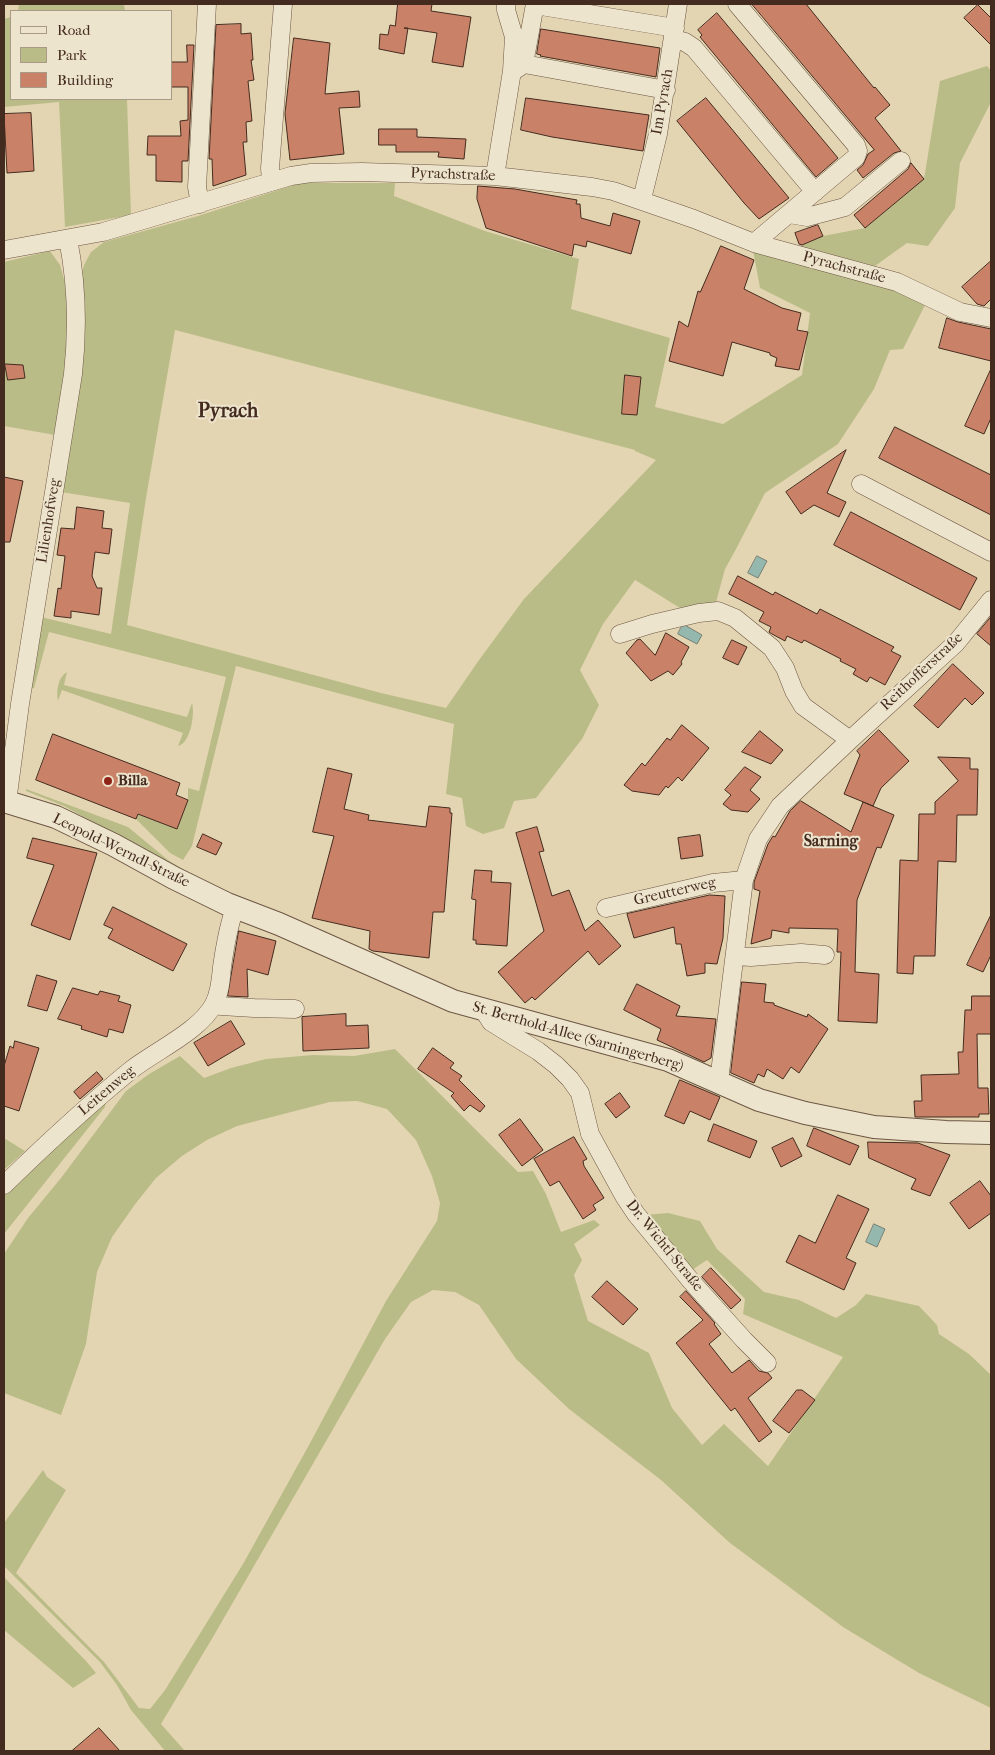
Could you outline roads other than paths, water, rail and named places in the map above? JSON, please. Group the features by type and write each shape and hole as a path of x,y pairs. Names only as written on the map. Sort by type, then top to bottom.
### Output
{"street":[{"path":"200,204 197,187 207,4"},
{"path":"271,181 270,168 283,4"},
{"path":"506,4 514,37 518,68"},
{"path":"496,176 518,68 535,4 675,33 694,48 815,192"},
{"name":"Im Pyrach","path":"642,199 658,134 678,4"},
{"path":"737,4 856,145 858,151 856,157 754,243"},
{"path":"518,68 666,90"},
{"path":"789,214 807,217 845,207 901,161"},
{"name":"Pyrachstraße","path":"4,250 68,239 131,224 291,176 325,172 362,172 496,176 592,187 642,199 754,243 896,282 960,312 991,318"},
{"name":"Lilienhofweg","path":"5,802 73,374 77,314 74,269 68,239"},
{"path":"861,484 991,552"},
{"name":"Reithofferstraße","path":"719,1081 744,880 758,839 780,806 956,643 991,600"},
{"path":"620,634 699,613 718,611 735,618 772,648 785,668 794,691 803,706 850,740"},
{"name":"Leopold-Werndl-Straße","path":"5,802 56,817 235,908"},
{"name":"Greutterweg","path":"606,908 713,883 744,880"},
{"name":"Leitenweg","path":"4,1185 53,1137 129,1072 193,1028 203,1018 215,1003 219,991 228,925 235,908"},
{"name":"St. Berthold-Allee (Sarningerberg)","path":"235,908 304,935 431,993 484,1011 668,1060 768,1102 805,1113 874,1128 946,1132 991,1132"},
{"path":"735,956 751,957 801,953 825,955"},
{"path":"215,1003 221,1006 295,1009"},
{"name":"Dr. Wichtl-Straße","path":"484,1011 491,1022 538,1051 570,1079 580,1093 590,1134 636,1214 724,1318 767,1363"}],"water":[{"path":"757,556 767,561 758,578 748,573"},
{"path":"683,624 702,635 697,644 678,634"},
{"path":"874,1224 885,1229 877,1247 866,1242"}],"place":[{"name":"Billa","path":"108,781"}],"district":[{"name":"Pyrach","path":"228,412"},
{"name":"Sarning","path":"831,842"}]}
